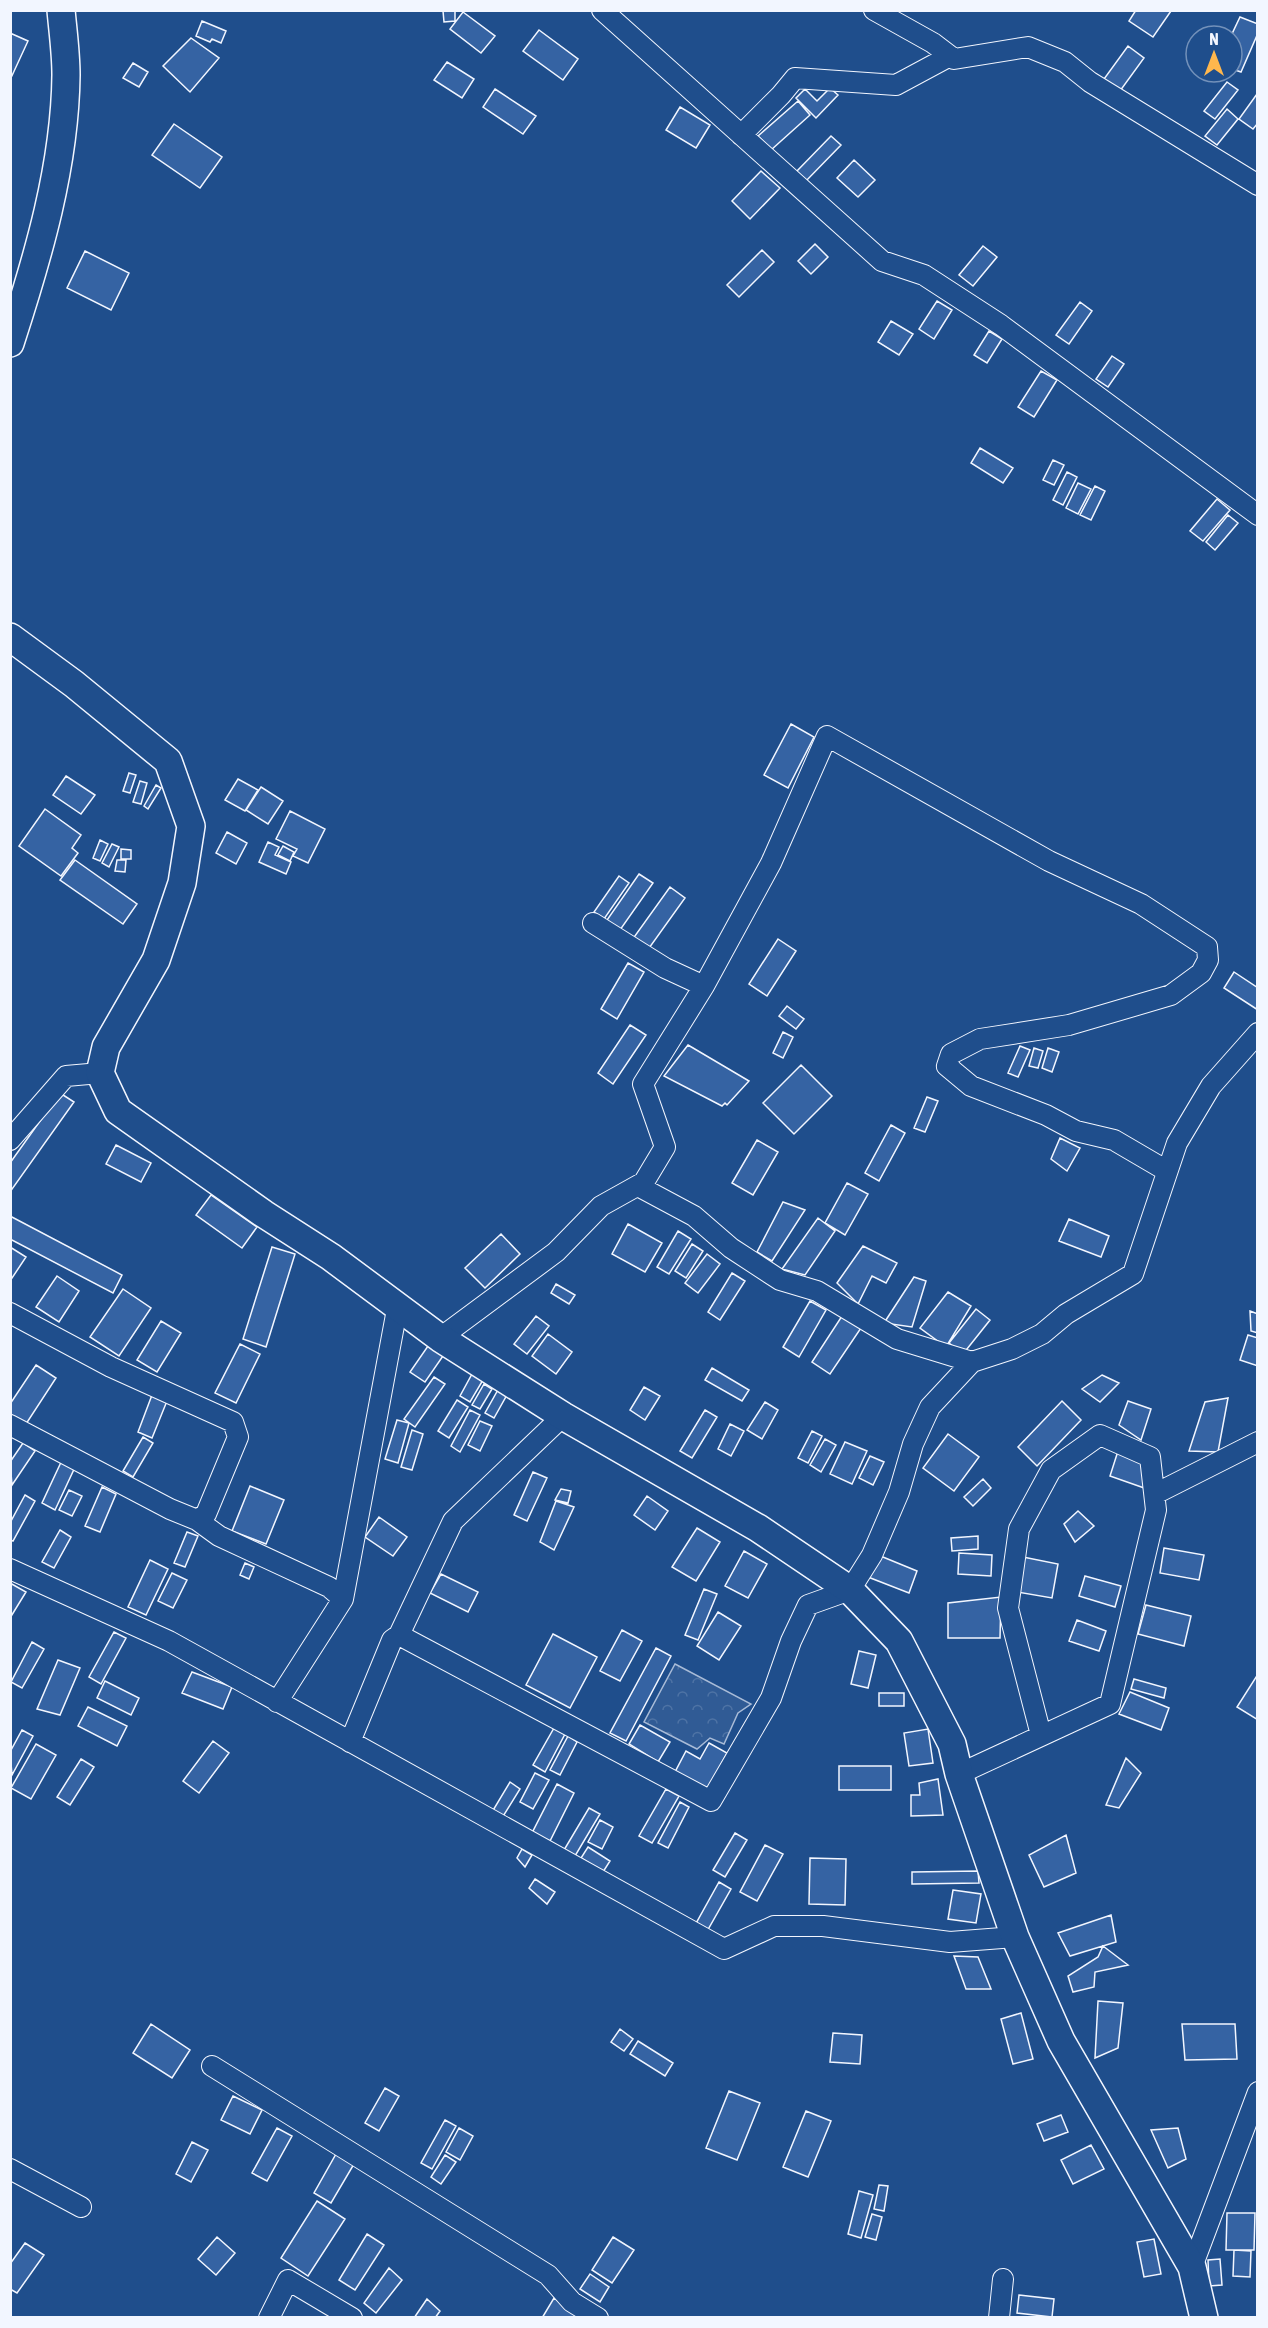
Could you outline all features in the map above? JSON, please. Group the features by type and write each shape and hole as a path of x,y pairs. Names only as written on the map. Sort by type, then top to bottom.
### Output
{"street":[{"path":"10,344 34,267 58,159 66,75 61,10"},
{"path":"603,10 882,261 924,274 1001,325 1257,515"},
{"path":"874,10 933,43 954,59 1028,47 1065,62 1090,82 1257,185"},
{"path":"741,135 795,78 896,85 950,56"},
{"path":"10,637 74,684 168,761 190,826 182,883 156,960 106,1047 100,1073 118,1111 398,1304 440,1338 563,1416 758,1528 850,1590 900,1641 952,1744 959,1774 1015,1937 1061,2041 1192,2267 1204,2318"},
{"path":"440,1338 556,1252 601,1206 644,1182 665,1148 643,1084 704,986 771,863 827,736 1049,861 1141,904 1207,947 1208,960 1201,973 1171,995 1069,1025 980,1039 951,1054 947,1066 971,1086 1046,1115 1076,1131 1114,1140 1167,1171"},
{"path":"593,923 665,968 704,986"},
{"path":"399,1635 711,1801 771,1698 791,1641 808,1605 850,1590 873,1555 899,1492 912,1444 930,1407 972,1362 1012,1349 1042,1334 1066,1314 1133,1274 1177,1143 1211,1086 1257,1033"},
{"path":"10,1140 66,1076 100,1073"},
{"path":"638,1186 694,1216 731,1248 780,1280 817,1291 897,1339 972,1362"},
{"path":"278,1702 343,1599 398,1304"},
{"path":"10,1313 111,1367 233,1422 238,1437 234,1452 206,1514 197,1520"},
{"path":"350,1742 392,1640 399,1635 453,1521 563,1416"},
{"path":"10,1425 170,1509 197,1520 219,1536 329,1587 343,1599"},
{"path":"959,1774 1110,1704 1156,1510 1150,1457 1100,1435 1051,1470 1019,1529 1008,1608 1041,1735"},
{"path":"1155,1494 1257,1442"},
{"path":"10,1569 169,1641 724,1949 774,1926 823,1926 950,1942 1015,1937"},
{"path":"212,2066 548,2275 573,2302 598,2318"},
{"path":"1192,2267 1257,2092"},
{"path":"10,2169 81,2208"},
{"path":"999,2318 1003,2279"},
{"path":"269,2318 288,2280 352,2318"}],"green space":[{"path":"675,1664 751,1704 738,1713 724,1744 710,1738 697,1749 644,1722"}],"building":[{"path":"455,10 455,21 444,22 443,11"},
{"path":"1136,10 1171,11 1153,37 1129,21"},
{"path":"463,12 495,36 481,53 450,29"},
{"path":"1240,17 1258,24 1258,33 1244,65 1244,24 1237,24"},
{"path":"202,21 226,31 221,43 212,39 210,42 196,36"},
{"path":"539,30 578,59 563,80 523,51"},
{"path":"10,33 28,41 10,80"},
{"path":"191,38 219,58 190,92 163,66"},
{"path":"1128,46 1144,58 1120,91 1104,79"},
{"path":"447,62 474,79 462,98 434,80"},
{"path":"133,63 148,72 139,87 123,78"},
{"path":"1225,84 1230,84 1238,90 1215,119 1204,111"},
{"path":"830,88 838,95 816,118 796,98 805,89 817,101"},
{"path":"495,89 536,116 523,134 483,107"},
{"path":"1257,94 1258,123 1253,129 1239,119"},
{"path":"798,101 810,115 771,150 758,136"},
{"path":"680,107 710,125 696,148 666,130"},
{"path":"1227,109 1238,119 1217,145 1205,136"},
{"path":"174,124 222,157 200,188 152,155"},
{"path":"831,136 841,145 805,182 796,172"},
{"path":"854,160 875,180 858,197 837,178"},
{"path":"761,171 780,188 750,219 732,201"},
{"path":"815,244 828,257 811,274 798,261"},
{"path":"983,246 997,257 973,286 959,275"},
{"path":"762,250 774,262 739,297 727,285"},
{"path":"85,251 129,273 111,310 67,288"},
{"path":"937,301 952,310 934,339 919,329"},
{"path":"1080,302 1092,311 1069,344 1056,335"},
{"path":"891,321 913,334 899,355 878,342"},
{"path":"989,331 1002,339 987,363 974,355"},
{"path":"1112,356 1124,364 1108,387 1096,379"},
{"path":"1041,371 1057,380 1034,417 1018,407"},
{"path":"980,448 1013,468 1003,483 971,463"},
{"path":"1053,460 1064,465 1054,485 1043,480"},
{"path":"1067,472 1077,477 1063,505 1053,500"},
{"path":"1078,483 1091,489 1078,514 1066,508"},
{"path":"1095,486 1105,491 1091,520 1080,515"},
{"path":"1217,499 1230,510 1203,541 1190,531"},
{"path":"1228,515 1238,523 1215,550 1206,542"},
{"path":"791,724 814,737 788,788 764,775"},
{"path":"129,773 136,775 130,793 123,791"},
{"path":"66,776 95,795 81,814 53,795"},
{"path":"238,779 258,790 245,811 225,800"},
{"path":"140,781 147,783 141,804 133,802"},
{"path":"156,785 161,788 148,809 144,806"},
{"path":"261,787 283,801 268,824 246,810"},
{"path":"45,809 81,835 72,848 78,853 61,876 19,846"},
{"path":"290,811 325,829 308,863 293,856 297,849 276,839"},
{"path":"227,832 247,843 236,864 216,853"},
{"path":"100,840 108,844 100,861 93,858"},
{"path":"268,842 279,847 275,855 291,862 286,874 259,862"},
{"path":"112,844 119,847 109,867 102,863"},
{"path":"283,846 294,852 290,861 278,855"},
{"path":"121,849 131,850 131,859 121,859"},
{"path":"75,860 137,904 123,924 60,880"},
{"path":"117,860 126,860 125,872 115,871"},
{"path":"639,874 653,883 620,930 607,920"},
{"path":"619,876 629,883 604,919 594,912"},
{"path":"670,887 685,898 647,951 632,940"},
{"path":"778,939 796,951 767,996 749,984"},
{"path":"628,963 644,972 617,1019 601,1009"},
{"path":"1234,972 1258,988 1258,1010 1224,988"},
{"path":"787,1006 804,1019 796,1029 779,1016"},
{"path":"630,1025 646,1035 613,1084 598,1073"},
{"path":"783,1032 793,1037 783,1058 773,1053"},
{"path":"688,1045 749,1081 727,1105 725,1103 722,1106 664,1076"},
{"path":"1020,1046 1030,1050 1018,1077 1008,1073"},
{"path":"1034,1048 1043,1051 1038,1068 1029,1066"},
{"path":"1048,1048 1059,1052 1052,1072 1042,1068"},
{"path":"801,1065 832,1096 794,1134 763,1103"},
{"path":"60,1093 74,1102 10,1192 10,1163"},
{"path":"927,1097 938,1101 925,1132 914,1128"},
{"path":"891,1125 905,1133 879,1181 865,1173"},
{"path":"1060,1138 1080,1148 1067,1171 1051,1159"},
{"path":"757,1140 778,1152 753,1195 732,1183"},
{"path":"116,1145 151,1163 141,1182 106,1164"},
{"path":"847,1183 868,1194 845,1235 825,1223"},
{"path":"211,1195 257,1227 242,1248 196,1215"},
{"path":"783,1202 805,1210 772,1261 757,1252"},
{"path":"10,1216 122,1275 113,1293 10,1239"},
{"path":"818,1218 835,1231 805,1275 782,1269"},
{"path":"1069,1219 1109,1236 1101,1257 1059,1241"},
{"path":"628,1224 662,1243 645,1272 612,1254"},
{"path":"678,1231 691,1239 669,1274 657,1267"},
{"path":"501,1234 520,1254 485,1288 465,1268"},
{"path":"692,1244 703,1251 686,1278 675,1271"},
{"path":"863,1246 897,1263 886,1283 872,1276 858,1304 837,1283"},
{"path":"10,1247 26,1257 10,1281"},
{"path":"272,1247 295,1254 266,1347 243,1339"},
{"path":"707,1254 720,1264 698,1293 685,1283"},
{"path":"732,1273 745,1281 720,1320 708,1312"},
{"path":"57,1276 79,1291 59,1322 36,1307"},
{"path":"914,1277 926,1281 912,1327 884,1323"},
{"path":"556,1284 575,1295 569,1304 551,1293"},
{"path":"123,1289 151,1308 119,1356 90,1337"},
{"path":"948,1292 971,1306 946,1347 920,1328"},
{"path":"810,1301 826,1310 799,1357 783,1347"},
{"path":"976,1309 990,1320 963,1354 949,1343"},
{"path":"1250,1311 1258,1314 1258,1333 1251,1331"},
{"path":"536,1316 549,1326 527,1354 514,1344"},
{"path":"842,1316 861,1328 830,1374 812,1362"},
{"path":"161,1321 181,1333 157,1372 137,1360"},
{"path":"548,1334 572,1352 556,1374 532,1356"},
{"path":"1248,1335 1258,1338 1258,1366 1240,1360"},
{"path":"240,1344 260,1354 236,1403 215,1393"},
{"path":"428,1346 443,1356 425,1382 410,1372"},
{"path":"36,1365 56,1378 26,1424 10,1414 10,1404"},
{"path":"712,1368 749,1390 742,1401 705,1380"},
{"path":"472,1374 483,1380 470,1402 460,1396"},
{"path":"1102,1375 1119,1383 1100,1402 1082,1389"},
{"path":"434,1377 445,1384 415,1427 404,1419"},
{"path":"484,1384 492,1389 480,1409 472,1405"},
{"path":"644,1387 660,1396 645,1420 630,1410"},
{"path":"499,1388 508,1393 494,1418 485,1413"},
{"path":"152,1395 167,1401 152,1438 138,1432"},
{"path":"1228,1398 1218,1452 1189,1451 1205,1402"},
{"path":"457,1400 468,1407 449,1438 438,1431"},
{"path":"1062,1401 1081,1420 1037,1466 1018,1447"},
{"path":"1128,1401 1151,1409 1141,1440 1119,1425"},
{"path":"765,1402 778,1410 762,1439 747,1430"},
{"path":"470,1410 480,1415 460,1452 451,1446"},
{"path":"705,1410 717,1417 692,1458 680,1451"},
{"path":"397,1420 409,1423 398,1463 385,1459"},
{"path":"480,1421 492,1426 480,1451 468,1445"},
{"path":"730,1424 744,1431 731,1456 718,1449"},
{"path":"412,1430 423,1434 412,1470 401,1467"},
{"path":"812,1431 822,1436 808,1463 798,1458"},
{"path":"948,1434 979,1457 954,1491 923,1468"},
{"path":"143,1437 153,1443 133,1477 123,1471"},
{"path":"825,1439 836,1445 821,1472 810,1465"},
{"path":"845,1442 867,1451 852,1484 830,1474"},
{"path":"23,1443 35,1451 12,1485 10,1462"},
{"path":"1118,1451 1156,1465 1147,1489 1110,1476"},
{"path":"870,1456 884,1462 873,1485 859,1478"},
{"path":"63,1458 76,1465 55,1510 42,1503"},
{"path":"533,1472 547,1478 527,1521 514,1515"},
{"path":"983,1479 991,1488 973,1506 964,1497"},
{"path":"250,1486 284,1500 266,1544 232,1531"},
{"path":"102,1487 116,1494 100,1532 85,1526"},
{"path":"561,1489 571,1491 568,1503 555,1500"},
{"path":"69,1490 82,1496 72,1516 59,1510"},
{"path":"25,1495 35,1501 13,1541 10,1540 10,1523"},
{"path":"647,1496 668,1511 655,1530 634,1515"},
{"path":"556,1501 574,1507 554,1550 540,1542"},
{"path":"1078,1511 1094,1526 1075,1542 1064,1524"},
{"path":"379,1517 407,1537 393,1556 365,1537"},
{"path":"697,1528 720,1542 696,1581 672,1567"},
{"path":"60,1530 71,1537 54,1568 42,1562"},
{"path":"187,1532 198,1536 185,1567 174,1563"},
{"path":"978,1536 978,1549 952,1551 951,1538"},
{"path":"1164,1548 1204,1555 1199,1580 1160,1573"},
{"path":"744,1551 767,1564 748,1598 725,1586"},
{"path":"959,1553 992,1555 991,1576 958,1574"},
{"path":"878,1555 917,1571 909,1593 868,1577"},
{"path":"1023,1557 1058,1564 1052,1598 1017,1592"},
{"path":"150,1560 168,1569 146,1615 128,1607"},
{"path":"245,1563 254,1567 249,1579 240,1575"},
{"path":"172,1573 187,1580 173,1608 158,1601"},
{"path":"441,1574 478,1592 468,1612 430,1593"},
{"path":"1085,1576 1121,1586 1115,1607 1079,1596"},
{"path":"10,1583 26,1592 10,1618"},
{"path":"704,1589 717,1594 698,1640 685,1635"},
{"path":"1001,1597 1000,1638 948,1638 948,1603"},
{"path":"1146,1605 1191,1616 1184,1646 1138,1634"},
{"path":"718,1612 741,1626 719,1660 697,1646"},
{"path":"1077,1620 1106,1631 1099,1651 1069,1641"},
{"path":"622,1630 642,1641 620,1681 600,1671"},
{"path":"114,1632 126,1638 101,1684 89,1677"},
{"path":"553,1634 597,1657 570,1708 526,1685"},
{"path":"32,1642 44,1649 22,1688 11,1682"},
{"path":"656,1648 671,1656 626,1741 610,1733"},
{"path":"859,1651 876,1655 868,1688 851,1684"},
{"path":"58,1660 80,1668 60,1715 37,1709"},
{"path":"192,1672 232,1687 223,1709 182,1693"},
{"path":"1258,1674 1258,1720 1237,1707"},
{"path":"1134,1679 1166,1688 1164,1698 1131,1689"},
{"path":"105,1681 139,1698 131,1715 97,1698"},
{"path":"1130,1692 1169,1708 1161,1730 1119,1714"},
{"path":"879,1693 904,1693 904,1706 879,1706"},
{"path":"88,1707 127,1726 117,1746 78,1726"},
{"path":"640,1725 670,1742 658,1762 629,1744"},
{"path":"554,1728 565,1734 545,1772 533,1765"},
{"path":"928,1729 933,1763 909,1766 904,1733"},
{"path":"22,1730 33,1736 12,1775 10,1752"},
{"path":"568,1736 577,1742 560,1775 550,1770"},
{"path":"213,1741 229,1753 199,1793 183,1781"},
{"path":"709,1743 727,1753 708,1789 675,1772 686,1751 700,1759"},
{"path":"36,1744 56,1755 31,1799 11,1788"},
{"path":"1126,1758 1141,1773 1119,1808 1106,1805"},
{"path":"81,1759 94,1767 70,1805 57,1797"},
{"path":"839,1766 891,1766 891,1790 839,1790"},
{"path":"535,1773 549,1780 533,1809 520,1802"},
{"path":"938,1779 943,1815 911,1816 911,1795 920,1795 919,1783"},
{"path":"510,1782 520,1789 502,1818 492,1812"},
{"path":"557,1784 574,1793 550,1841 532,1833"},
{"path":"666,1789 679,1796 652,1843 639,1836"},
{"path":"680,1802 689,1807 668,1848 658,1843"},
{"path":"589,1808 600,1814 575,1856 564,1850"},
{"path":"600,1820 613,1827 602,1849 588,1842"},
{"path":"735,1833 747,1840 725,1877 713,1870"},
{"path":"1066,1835 1076,1873 1044,1887 1029,1855"},
{"path":"765,1845 783,1854 757,1901 740,1892"},
{"path":"588,1847 610,1861 603,1872 581,1858"},
{"path":"522,1849 532,1855 525,1867 517,1858"},
{"path":"810,1858 846,1859 845,1905 809,1904"},
{"path":"978,1871 979,1883 912,1884 912,1872"},
{"path":"535,1879 555,1892 547,1904 529,1888"},
{"path":"719,1882 731,1889 706,1933 694,1927"},
{"path":"953,1890 981,1894 976,1923 948,1919"},
{"path":"1111,1915 1116,1942 1070,1956 1058,1933"},
{"path":"1103,1946 1128,1965 1095,1972 1094,1987 1073,1992 1068,1976 1098,1957"},
{"path":"954,1956 978,1957 991,1989 966,1989"},
{"path":"1098,2001 1123,2003 1118,2048 1095,2058"},
{"path":"1021,2013 1033,2059 1013,2064 1001,2019"},
{"path":"151,2024 190,2050 172,2078 133,2053"},
{"path":"1182,2024 1235,2024 1237,2059 1185,2060"},
{"path":"620,2029 633,2039 624,2051 611,2042"},
{"path":"833,2033 862,2035 860,2064 830,2062"},
{"path":"638,2041 673,2063 665,2076 630,2054"},
{"path":"385,2088 399,2096 379,2131 365,2123"},
{"path":"729,2091 760,2103 737,2160 706,2148"},
{"path":"233,2096 262,2110 250,2134 221,2120"},
{"path":"806,2111 831,2121 808,2177 783,2167"},
{"path":"1061,2115 1068,2132 1044,2141 1037,2124"},
{"path":"445,2120 456,2126 432,2169 421,2163"},
{"path":"277,2128 292,2136 267,2181 252,2173"},
{"path":"459,2128 473,2136 460,2160 446,2152"},
{"path":"1178,2128 1186,2159 1168,2168 1151,2130"},
{"path":"192,2142 208,2150 191,2182 176,2174"},
{"path":"1091,2145 1104,2169 1073,2184 1061,2160"},
{"path":"336,2154 354,2164 331,2203 314,2193"},
{"path":"445,2155 456,2162 441,2184 431,2177"},
{"path":"879,2185 888,2186 884,2211 874,2209"},
{"path":"859,2191 873,2195 861,2238 848,2234"},
{"path":"317,2201 345,2219 308,2276 281,2258"},
{"path":"1227,2213 1255,2213 1254,2250 1226,2250"},
{"path":"872,2214 882,2217 876,2240 865,2237"},
{"path":"367,2234 384,2245 355,2290 339,2280"},
{"path":"217,2237 235,2253 216,2275 198,2259"},
{"path":"613,2237 634,2250 612,2283 592,2270"},
{"path":"1154,2239 1161,2274 1144,2277 1137,2242"},
{"path":"25,2243 44,2255 17,2293 10,2289 10,2264"},
{"path":"1234,2250 1251,2251 1250,2277 1233,2276"},
{"path":"1220,2259 1222,2285 1209,2286 1208,2260"},
{"path":"389,2268 402,2280 376,2313 364,2303"},
{"path":"590,2274 609,2287 600,2302 580,2289"},
{"path":"1019,2295 1054,2299 1052,2317 1017,2313"},
{"path":"554,2298 579,2314 577,2318 542,2318"},
{"path":"427,2299 440,2311 435,2318 414,2318"}]}
